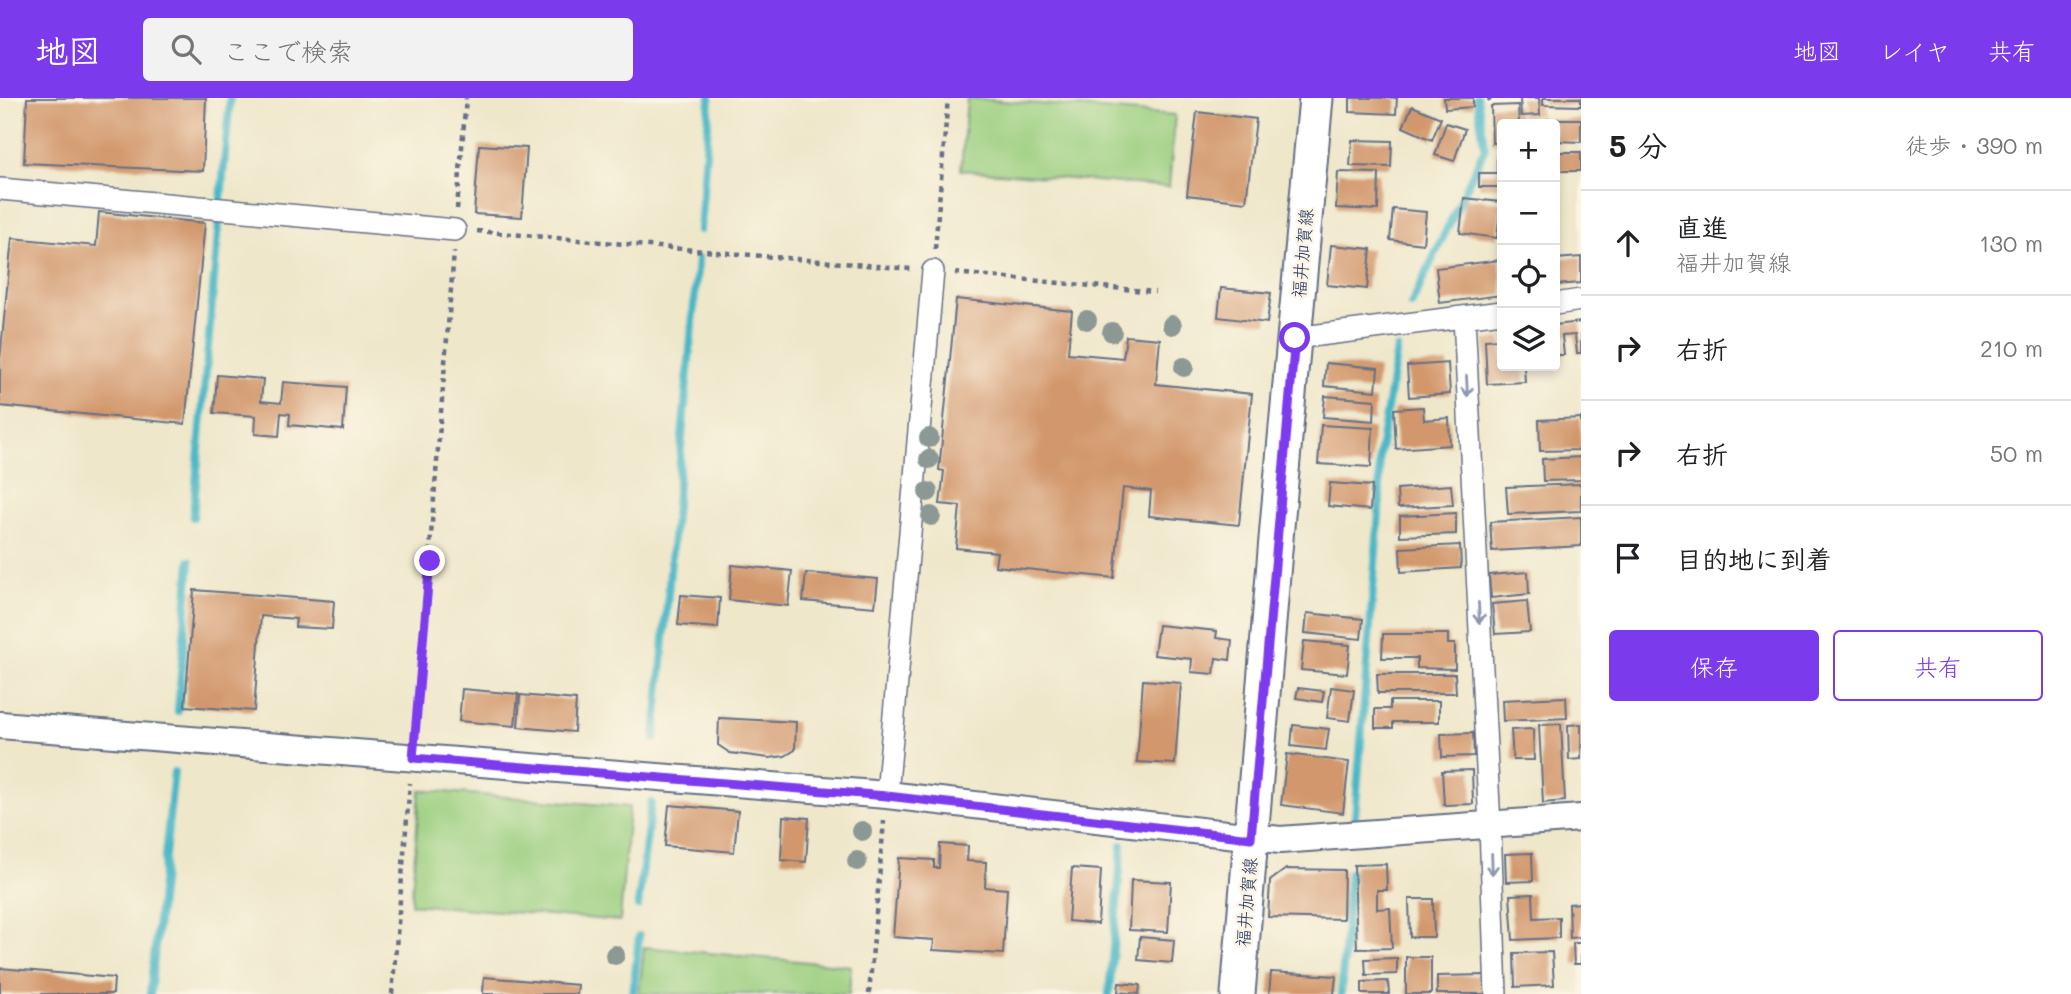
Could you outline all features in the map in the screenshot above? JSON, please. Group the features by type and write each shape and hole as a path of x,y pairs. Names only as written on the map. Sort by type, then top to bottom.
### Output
{"main road":[{"name":"福井加賀線","path":"1238,994 1316,98"}],"street":[{"path":"0,188 455,230"},
{"path":"887,796 933,271"},
{"path":"1560,303 1581,300"},
{"path":"1295,338 1497,313"},
{"path":"1464,317 1496,994"},
{"path":"0,725 887,796 1288,841 1581,818"}],"path":[{"path":"392,994 466,98"},
{"path":"933,271 948,98"},
{"path":"455,230 1155,292"},
{"path":"869,994 887,796"}],"green space":[{"path":"967,98 1175,115 1169,187 961,170"},
{"path":"420,790 629,807 620,921 411,904"},
{"path":"644,947 851,966 849,994 639,994"}],"building":[{"path":"27,98 206,98 203,171 24,163"},
{"path":"1350,98 1397,98 1396,114 1350,112"},
{"path":"1444,98 1473,98 1473,107 1445,109"},
{"path":"1520,98 1539,98 1540,115 1521,116"},
{"path":"1543,98 1581,98 1581,106 1543,105"},
{"path":"1518,105 1519,119 1497,119 1497,143 1492,143 1491,106"},
{"path":"1412,106 1441,118 1432,140 1403,127"},
{"path":"1197,112 1256,119 1246,202 1187,195"},
{"path":"1560,119 1581,119 1581,142 1560,141"},
{"path":"1446,123 1465,129 1454,161 1435,155"},
{"path":"1352,140 1392,141 1391,167 1350,166"},
{"path":"479,145 527,148 522,217 474,214"},
{"path":"1560,152 1581,152 1581,171 1560,171"},
{"path":"1338,172 1379,173 1378,210 1336,208"},
{"path":"1479,173 1497,173 1497,187 1479,187"},
{"path":"1464,198 1497,202 1497,238 1460,233"},
{"path":"1393,209 1426,212 1423,244 1390,240"},
{"path":"99,212 205,223 185,424 0,406 0,359 12,238 96,246"},
{"path":"1331,245 1371,249 1367,289 1327,285"},
{"path":"1581,257 1581,283 1560,285 1560,259"},
{"path":"1497,260 1497,296 1440,303 1436,268"},
{"path":"1221,288 1271,293 1267,323 1218,317"},
{"path":"956,299 1072,311 1068,353 1123,358 1126,336 1160,339 1156,384 1252,394 1239,525 1149,516 1151,491 1123,488 1114,578 995,566 997,552 956,548 960,506 940,504 944,471 939,470"},
{"path":"1581,322 1581,353 1577,353 1575,335 1562,336 1564,355 1560,355 1560,324"},
{"path":"1497,339 1497,371 1524,371 1525,382 1487,384 1485,340"},
{"path":"1326,363 1378,368 1376,391 1324,386"},
{"path":"1448,363 1450,394 1409,397 1407,366"},
{"path":"217,375 263,379 261,401 281,403 283,382 346,387 343,430 289,425 290,414 281,413 279,436 255,434 256,416 214,413"},
{"path":"1325,396 1375,400 1374,421 1323,417"},
{"path":"1423,407 1424,420 1449,418 1450,445 1396,449 1394,409"},
{"path":"1581,418 1581,450 1540,451 1539,420"},
{"path":"1321,425 1373,428 1371,467 1318,464"},
{"path":"1581,457 1581,480 1543,481 1542,459"},
{"path":"1330,483 1372,486 1370,510 1328,506"},
{"path":"1581,484 1581,511 1508,514 1506,487"},
{"path":"1451,485 1453,505 1398,508 1397,489"},
{"path":"1456,513 1456,534 1400,536 1400,516"},
{"path":"1581,517 1581,546 1492,551 1490,522"},
{"path":"1460,545 1461,568 1401,572 1400,548"},
{"path":"732,565 792,571 788,606 729,600"},
{"path":"1528,572 1529,594 1491,598 1489,575"},
{"path":"806,573 878,579 875,607 803,601"},
{"path":"194,590 334,601 332,629 295,627 296,619 261,616 254,711 185,706"},
{"path":"681,595 720,598 718,628 678,625"},
{"path":"1527,601 1530,632 1495,634 1492,604"},
{"path":"1307,613 1363,619 1361,639 1305,633"},
{"path":"1158,625 1217,631 1216,638 1232,640 1230,660 1216,658 1214,674 1191,672 1192,659 1154,655"},
{"path":"1383,634 1448,634 1448,644 1455,644 1455,669 1417,668 1417,658 1382,658"},
{"path":"1304,641 1350,645 1347,674 1301,670"},
{"path":"1377,674 1455,674 1456,693 1378,693"},
{"path":"1143,680 1181,683 1175,764 1137,762"},
{"path":"1331,687 1354,690 1350,721 1327,718"},
{"path":"1298,688 1324,691 1322,702 1296,698"},
{"path":"462,689 518,694 515,726 459,721"},
{"path":"520,695 576,700 574,732 518,727"},
{"path":"1566,697 1567,718 1503,721 1502,700"},
{"path":"1390,701 1439,701 1439,722 1393,722 1393,728 1375,728 1375,709 1390,709"},
{"path":"719,718 796,722 795,750 785,756 769,758 730,753 718,745"},
{"path":"1561,724 1565,801 1543,803 1539,725"},
{"path":"1581,724 1581,759 1569,760 1568,725"},
{"path":"1293,725 1329,729 1326,750 1291,746"},
{"path":"1533,729 1534,760 1513,760 1511,730"},
{"path":"1473,733 1474,756 1442,757 1441,734"},
{"path":"1287,754 1349,762 1343,813 1281,805"},
{"path":"1472,770 1473,804 1444,805 1442,771"},
{"path":"669,805 738,811 734,852 665,846"},
{"path":"783,816 809,818 806,862 781,860"},
{"path":"940,844 968,846 967,861 986,862 985,887 1007,889 1003,954 933,950 934,940 893,937 899,858 934,860 934,868 939,868"},
{"path":"1532,853 1533,881 1506,882 1505,854"},
{"path":"1386,864 1387,890 1377,890 1377,909 1390,908 1392,948 1357,949 1354,865"},
{"path":"1072,868 1101,870 1098,924 1068,921"},
{"path":"1286,869 1344,870 1343,919 1268,917 1270,881"},
{"path":"1131,880 1171,882 1168,932 1129,930"},
{"path":"1533,894 1534,918 1559,917 1559,938 1513,940 1510,895"},
{"path":"1409,899 1433,899 1434,937 1410,937"},
{"path":"1581,903 1581,937 1570,938 1569,904"},
{"path":"1140,937 1174,940 1172,963 1138,960"},
{"path":"1573,943 1581,943 1581,964 1574,964"},
{"path":"1552,952 1554,985 1515,987 1514,953"},
{"path":"1406,957 1431,957 1431,994 1406,994"},
{"path":"1397,958 1397,974 1366,975 1365,959"},
{"path":"0,968 114,978 113,994 0,994"},
{"path":"1271,972 1336,976 1334,994 1269,994"},
{"path":"1485,975 1485,994 1437,994 1437,976"},
{"path":"484,977 578,985 577,994 483,994"},
{"path":"1388,981 1389,994 1362,994 1362,982"},
{"path":"1119,983 1140,985 1139,994 1118,992"}],"waterway":[{"path":"193,517 230,98"},
{"path":"700,230 710,98"},
{"path":"1411,305 1485,148 1477,98"},
{"path":"655,739 698,259"},
{"path":"1354,830 1380,500 1379,457 1397,349"},
{"path":"178,711 190,561"},
{"path":"150,994 174,772"},
{"path":"638,906 651,803"},
{"path":"1109,994 1122,845"},
{"path":"1341,994 1350,873"},
{"path":"633,994 639,936"}],"route":[{"path":"430,561 413,758 887,796 1251,838 1295,338"}]}
